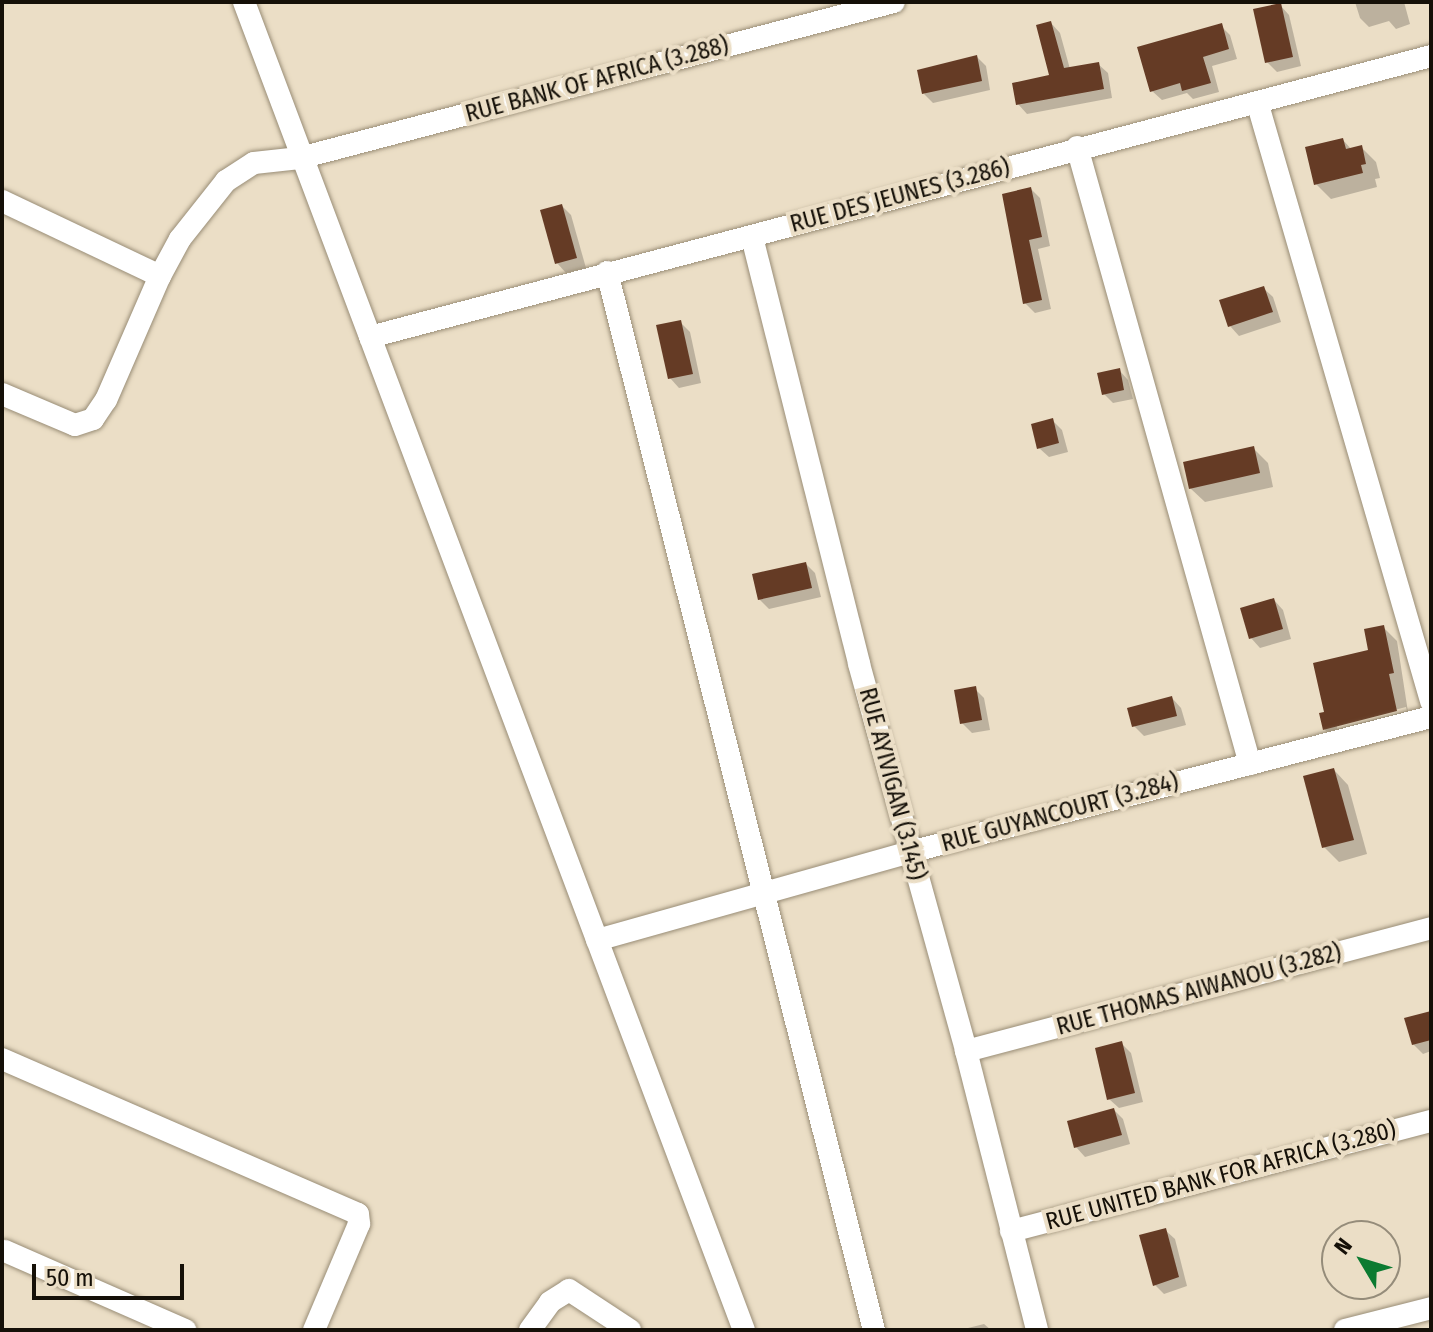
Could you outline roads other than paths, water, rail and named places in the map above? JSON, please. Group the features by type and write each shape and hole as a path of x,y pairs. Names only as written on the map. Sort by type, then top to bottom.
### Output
{"street":[{"path":"244,2 300,158 744,1330"},
{"name":"RUE BANK OF AFRICA (3.288)","path":"2,394 75,425 93,419 106,400 160,276 200,211 226,181 254,163 300,158 894,2"},
{"name":"RUE DES JEUNES (3.286)","path":"370,337 607,272 752,237 1077,147 1258,105 1431,56"},
{"path":"1258,105 1431,701"},
{"path":"1077,147 1250,764"},
{"path":"2,201 160,276"},
{"name":"RUE AYIVIGAN (3.145)","path":"752,237 1037,1330"},
{"path":"607,272 874,1330"},
{"name":"RUE GUYANCOURT (3.284)","path":"597,940 910,852 1431,717"},
{"name":"RUE THOMAS AIWANOU (3.282)","path":"966,1051 1431,928"},
{"path":"2,1059 358,1214 359,1224 314,1330"},
{"name":"RUE UNITED BANK FOR AFRICA (3.280)","path":"1011,1231 1431,1121"},
{"path":"5,1251 185,1330"},
{"path":"530,1330 550,1302 569,1290 630,1330"},
{"path":"1346,1330 1431,1308"}]}
